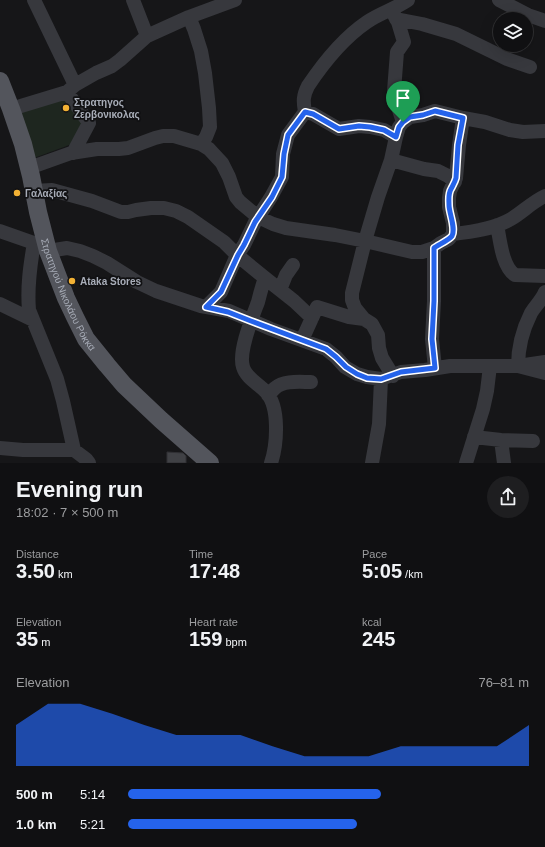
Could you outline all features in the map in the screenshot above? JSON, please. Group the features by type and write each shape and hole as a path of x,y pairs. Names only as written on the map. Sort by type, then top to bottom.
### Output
{"main road":[{"name":"Στρατηγού Νικολάου Ρόκκα","path":"0,83 12,109 24,144 38,212 41,247 86,339 124,385 209,463"}],"street":[{"path":"34,0 71,88 89,123 73,153"},
{"path":"133,0 147,36"},
{"path":"12,109 71,88 96,73 112,66 147,36 189,17 235,0"},
{"path":"394,14 408,0"},
{"path":"498,0 528,15 545,21"},
{"path":"394,14 404,42 397,52 394,91 403,122"},
{"path":"206,307 221,292 258,217 272,197 282,177 284,154 288,135 305,112 303,101 304,93 337,48 362,26 378,15 394,14 456,34 530,67"},
{"path":"189,17 201,51 209,108 210,127 201,144"},
{"path":"372,463 387,377 379,348 378,335 372,324 364,319 355,308 352,300 352,293 365,241 391,160 399,127 410,117 435,111 485,122 510,130 523,132 545,131"},
{"path":"305,112 313,114 339,129 359,126 370,127 384,130 396,137"},
{"path":"29,168 73,153 97,149 123,148 163,136 174,136 201,144 209,149 222,163 236,197 258,217 286,228 335,235 412,252 422,252 434,248 449,239 453,234 453,223 449,207 449,198 450,191 455,182 458,145 463,118"},
{"path":"391,160 424,169 438,171 448,176 455,182"},
{"path":"34,192 52,190 92,201 121,212 151,208 164,208 176,211 204,227 224,242 312,318"},
{"path":"453,234 469,232 497,225 511,219 531,203 545,196"},
{"path":"497,225 505,262 511,272 515,275 545,276"},
{"path":"0,231 41,247 80,250 107,263 137,282 156,291 206,307 228,312 326,349 346,367 367,378 387,377 401,372 450,366 518,366 545,362"},
{"path":"41,247 29,276 29,310 57,378 74,450"},
{"path":"434,248 432,339 435,368"},
{"path":"280,290 286,275 293,265"},
{"path":"265,278 246,336 242,358 243,367 247,374 272,401 276,429 274,455 271,463"},
{"path":"518,366 518,354 531,313 544,296 545,292"},
{"path":"0,304 33,320"},
{"path":"302,340 317,307 349,317 364,319"},
{"path":"466,463 483,409 490,366"},
{"path":"518,366 545,373"},
{"path":"268,395 281,384 311,382"},
{"path":"474,437 533,441"},
{"path":"501,440 504,463"},
{"path":"0,448 23,450 74,450 86,458 89,463"}],"shaded area":[{"path":"65,97 82,123 72,144 34,158 21,111"}],"building":[{"path":"167,452 183,453 186,456 186,463 167,463"}],"place":[{"name":"Στρατηγος Ζερβονικολας","path":"66,108"},
{"name":"Γαλαξίας","path":"17,193"},
{"name":"Ataka Stores","path":"72,281"}],"route":[{"path":"435,111 463,118 458,145 456,178 450,191 449,198 449,207 453,223 453,234 449,239 434,248 432,339 435,368 401,372 381,379 367,378 346,367 326,349 228,312 206,307 221,292 255,222 272,197 282,177 282,163 288,135 305,112 313,114 339,129 359,126 370,127 384,130 396,137 399,127 403,122 410,117 435,111"}]}
